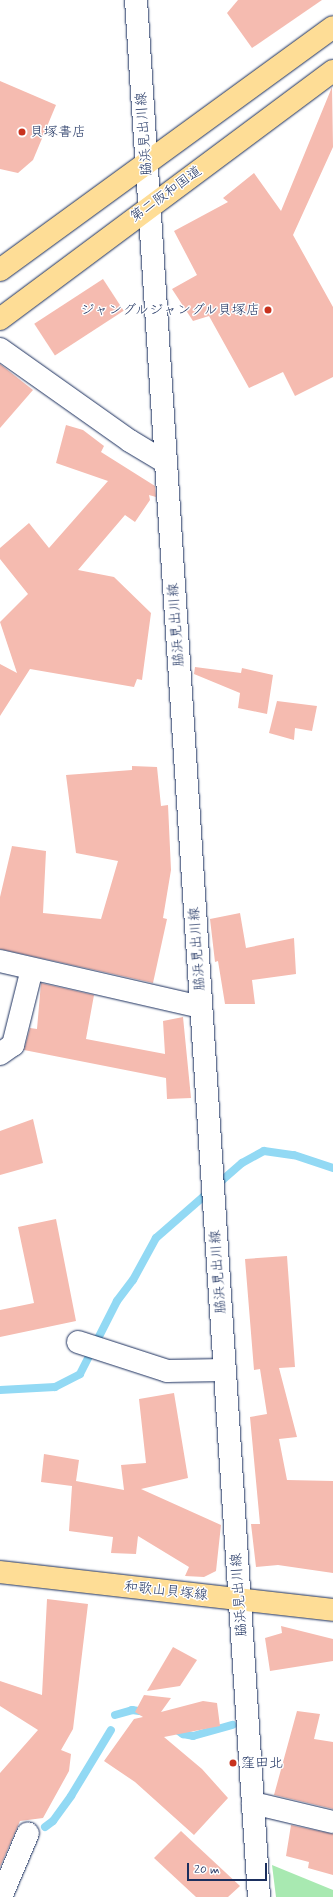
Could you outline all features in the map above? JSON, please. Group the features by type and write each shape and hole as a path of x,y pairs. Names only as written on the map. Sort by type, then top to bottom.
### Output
{"main road":[{"path":"0,270 333,27"},
{"name":"第二阪和国道","path":"0,319 148,206 333,71"},
{"name":"和歌山貝塚線","path":"0,1572 333,1610"}],"street":[{"name":"脇浜見出川線","path":"136,0 147,164 148,206 224,1370 260,1897"},
{"path":"0,349 130,441 165,462"},
{"path":"0,961 201,1007"},
{"path":"0,1054 13,1045 32,969"},
{"path":"78,1342 167,1372 224,1370"},
{"path":"253,1803 333,1822"},
{"path":"1,1897 28,1833"}],"green space":[{"path":"272,1865 333,1890 333,1897 276,1897"}],"building":[{"path":"238,0 322,0 252,48 227,13"},
{"name":"貝塚書店","path":"0,81 56,105 33,160 18,173 0,169"},
{"path":"332,87 333,147 293,235 333,307 333,377 295,396 283,372 249,388 209,316 193,321 172,289 197,275 174,231 228,202 223,198 254,173 281,211"},
{"path":"103,279 124,311 55,356 34,324"},
{"path":"0,364 33,390 0,428"},
{"path":"66,425 83,430 104,446 101,452 155,486 156,497 149,495 150,500 135,522 125,515 78,570 114,577 151,613 142,680 137,679 134,687 30,669 0,716 0,664 17,673 0,622 28,594 0,559 0,548 29,523 49,548 108,481 56,463"},
{"path":"195,667 241,673 242,668 273,675 267,714 238,708 240,693 194,674"},
{"path":"277,701 317,706 312,731 295,728 294,740 269,733"},
{"path":"132,766 157,767 161,806 168,805 171,870 163,918 167,919 153,983 0,949 0,897 12,846 46,851 43,913 101,919 118,861 76,853 66,775 132,770"},
{"path":"240,913 246,948 294,938 296,974 252,980 255,1004 225,1004 218,961 215,962 210,919"},
{"path":"41,983 94,995 86,1039 165,1054 163,1021 183,1017 191,1098 167,1099 166,1078 24,1050 30,1028 37,1029"},
{"path":"33,1119 43,1163 0,1175 0,1131"},
{"path":"56,1219 76,1321 0,1337 0,1310 34,1303 18,1227"},
{"path":"287,1256 295,1367 279,1368 297,1437 279,1439 287,1480 333,1481 333,1573 278,1565 256,1567 251,1524 260,1524 250,1417 267,1414 260,1369 254,1370 245,1259"},
{"path":"174,1393 188,1478 141,1489 221,1525 216,1571 204,1577 185,1576 189,1567 138,1536 136,1554 111,1553 113,1537 69,1531 72,1486 41,1482 44,1454 79,1460 76,1481 124,1490 121,1465 146,1463 139,1399"},
{"path":"47,1599 88,1604 73,1729 61,1750 71,1754 69,1771 43,1818 20,1821 0,1867 0,1773 38,1730 0,1706 0,1681 42,1695"},
{"path":"281,1626 333,1639 333,1661 270,1671 265,1638 282,1633"},
{"path":"173,1647 197,1660 180,1686 147,1691"},
{"path":"144,1695 171,1698 161,1712 203,1701 217,1703 220,1726 164,1737 202,1769 228,1798 194,1835 135,1782 104,1761 134,1719 143,1717 135,1712"},
{"path":"297,1711 320,1714 314,1739 333,1742 333,1809 274,1795"},
{"path":"291,1825 333,1834 333,1875 308,1868 309,1862 286,1856"},
{"path":"181,1831 240,1886 228,1897 196,1897 154,1858"}],"waterway":[{"path":"0,1390 55,1387 80,1374 117,1301 133,1280 156,1238 242,1163 264,1151 294,1155 333,1168"},
{"path":"115,1715 132,1710 147,1712"},
{"path":"174,1728 183,1734 193,1736 232,1725"},
{"path":"45,1827 53,1821 71,1796 111,1730"}],"place":[{"name":"貝塚書店","path":"22,132"},
{"name":"ジャングルジャングル貝塚店","path":"268,310"},
{"name":"窪田北","path":"233,1763"}]}
